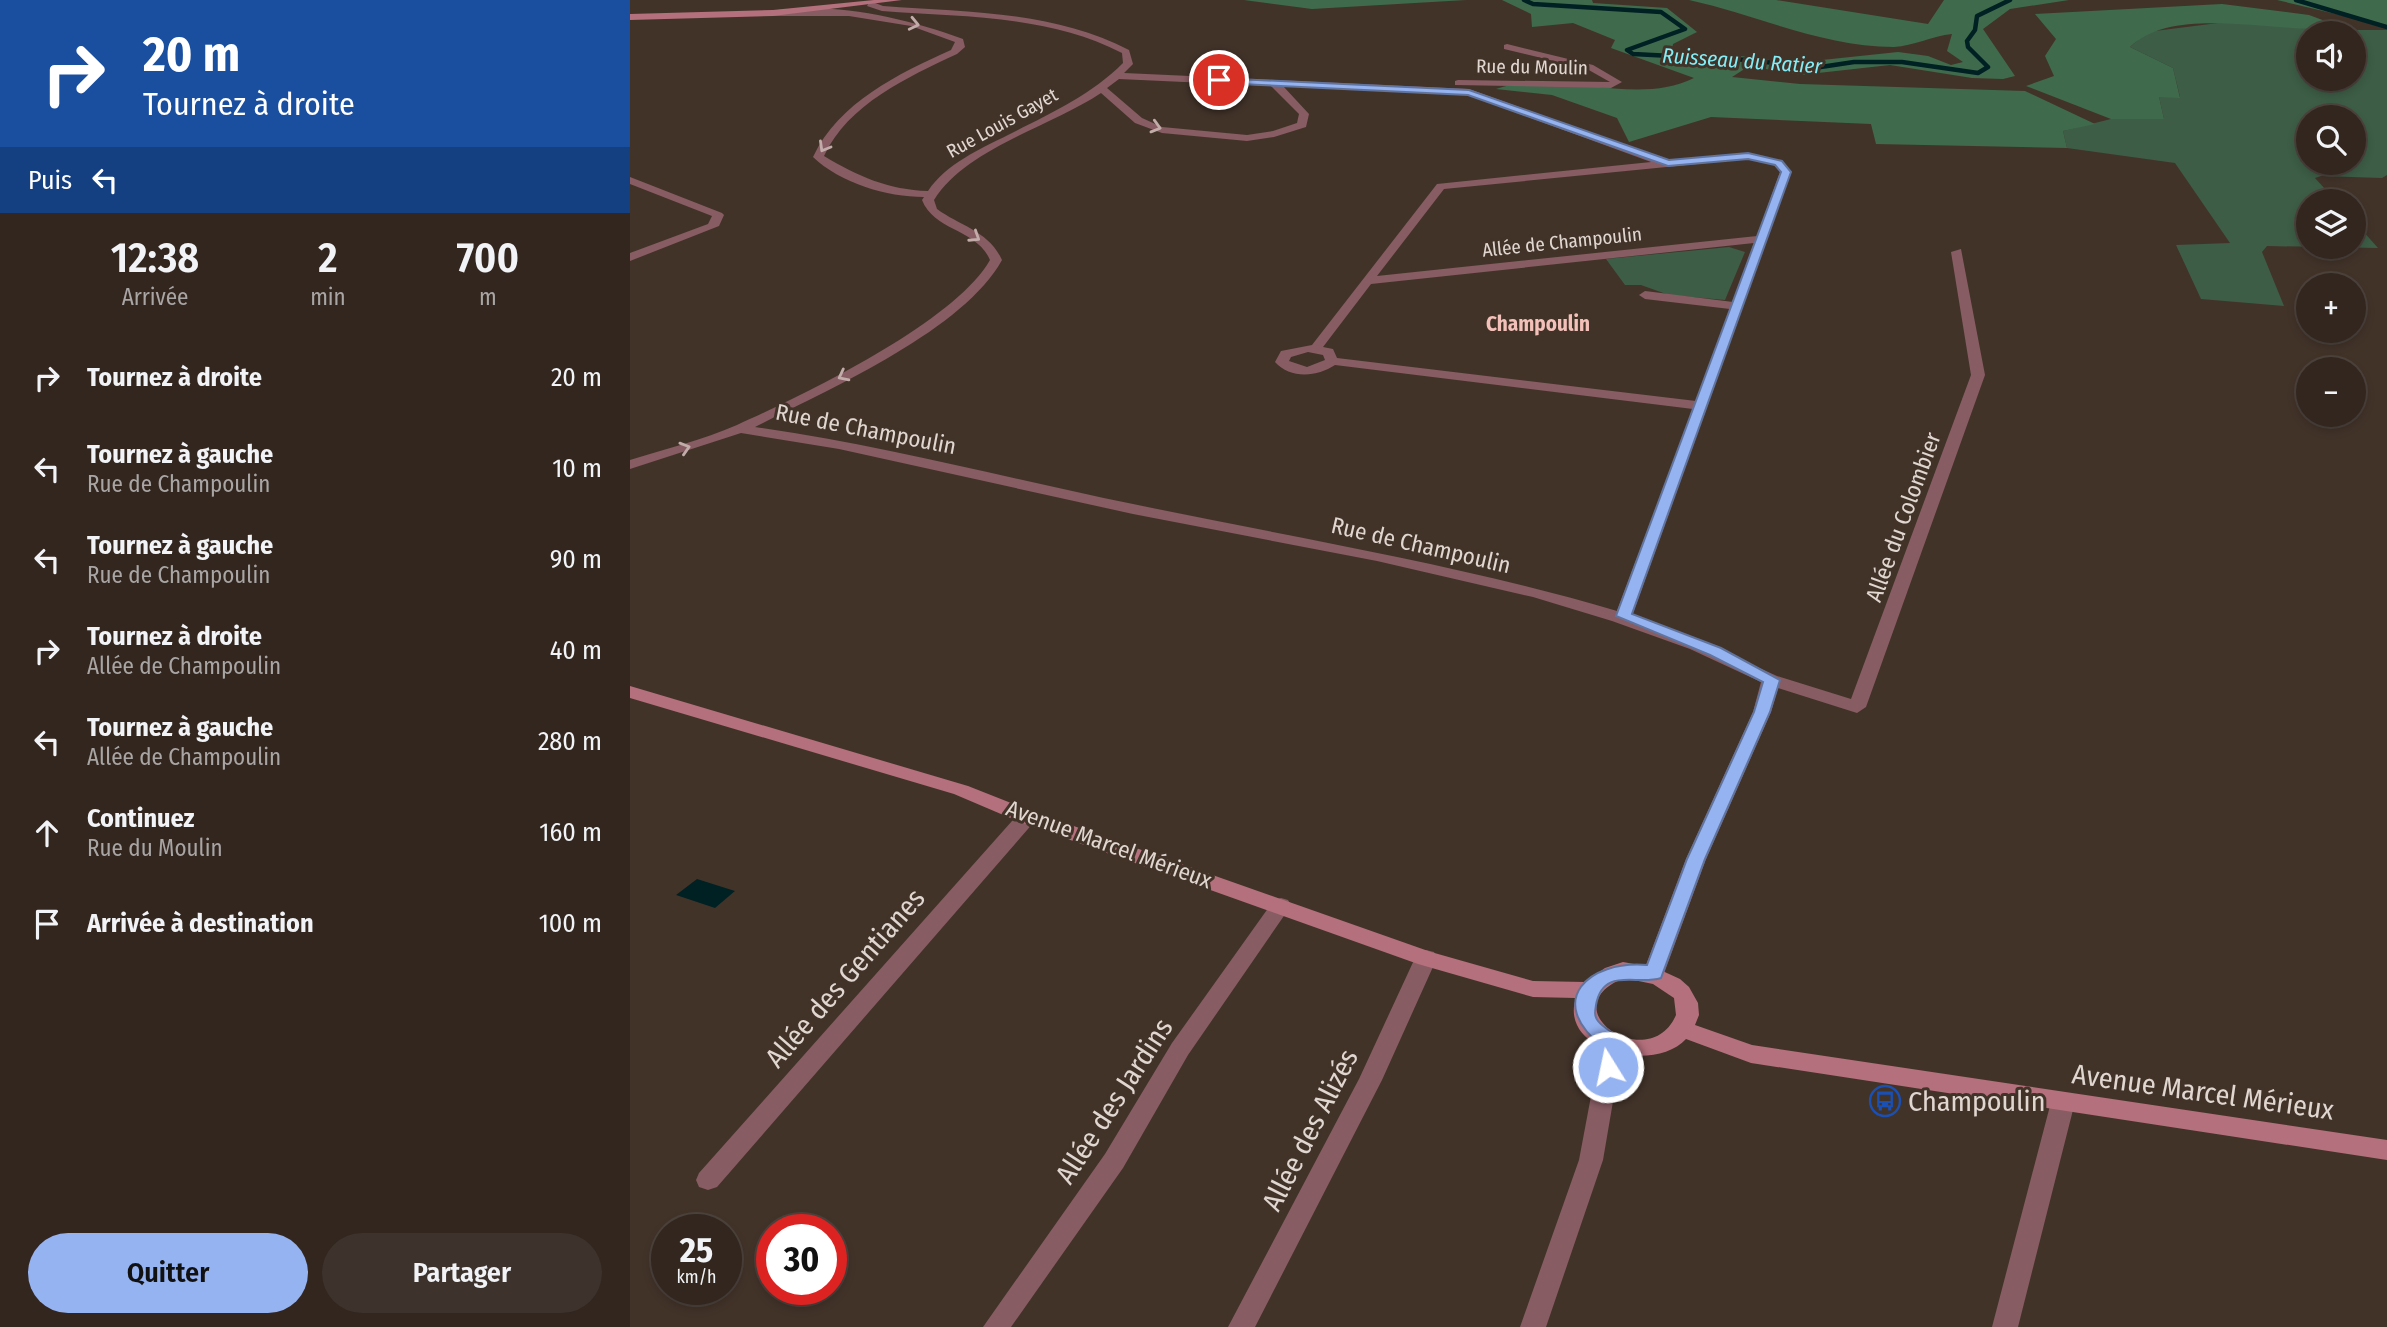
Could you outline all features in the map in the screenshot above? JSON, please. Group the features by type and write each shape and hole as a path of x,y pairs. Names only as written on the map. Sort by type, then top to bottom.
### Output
{"main road":[{"path":"630,17 773,13 898,0"},
{"name":"Avenue Marcel Mérieux","path":"630,692 961,790 1027,817 1426,958 1533,989 1589,990"},
{"path":"1623,970 1654,973 1669,980 1686,1003 1687,1016 1682,1029 1673,1038 1644,1049 1612,1044 1590,1026 1585,1014 1589,990 1597,981 1623,970"},
{"name":"Avenue Marcel Mérieux","path":"1682,1029 1751,1054 2387,1150"}],"street":[{"path":"870,4 882,8 1023,21 1094,35 1126,52 1128,64 1119,76"},
{"path":"630,466 740,429 881,357 929,325 986,278 996,260 994,253 978,238 939,217 929,205 930,194 907,195 887,191 818,157 821,147 832,134 872,97 904,75 954,52 960,47 960,41 913,24 849,13 773,13"},
{"name":"Rue du Moulin","path":"1329,84 1611,85 1617,82 1590,67 1507,47"},
{"name":"Rue du Moulin","path":"1119,76 1469,92 1668,163"},
{"name":"Rue Louis Gayet","path":"930,194 946,177 966,163 1102,89 1119,76"},
{"path":"1102,89 1133,117 1154,129 1243,140 1279,135 1302,125 1304,114 1273,82"},
{"path":"1316,348 1441,186 1748,156 1778,163 1786,172 1624,616"},
{"path":"630,180 718,215 713,226 630,257"},
{"name":"Allée de Champoulin","path":"1367,281 1762,239"},
{"name":"Allée du Colombier","path":"1772,680 1857,707 1978,375 1957,253"},
{"path":"1645,295 1738,306"},
{"path":"1332,361 1328,352 1316,348 1292,351 1282,362 1289,368 1305,371 1322,368 1332,361 1701,406"},
{"name":"Rue de Champoulin","path":"740,429 817,439 1132,509 1377,557 1624,616 1716,651 1772,680"},
{"path":"1654,973 1696,859 1762,712 1772,680"},
{"name":"Allée des Gentianes","path":"708,1180 1027,817"},
{"name":"Allée des Jardins","path":"996,1327 1114,1161 1180,1049 1281,905"},
{"name":"Allée des Alizés","path":"1241,1327 1370,1080 1426,958"},
{"path":"1533,1327 1591,1160 1612,1044"},
{"path":"2005,1327 2063,1102"}],"green space":[{"path":"1244,0 1466,0 1312,9"},
{"path":"1502,0 1592,0 1593,3 1667,8 1697,32 1673,44 1672,50 1762,58 1784,64 1898,52 1928,56 1951,65 1963,62 1947,51 1952,34 1894,47 1868,46 1816,36 1689,0 1776,0 1928,24 1944,0 2069,0 2010,9 1983,29 2015,76 2003,79 1972,78 1890,65 1800,75 1749,66 1732,77 1800,84 2025,91 2095,124 2063,131 2067,148 1876,144 1871,124 1711,117 1629,142 1617,118 1552,95 1496,89 1520,83 1545,82 1646,89 1671,86 1694,78 1611,48 1615,40 1573,23 1532,27 1531,14"},
{"path":"2277,0 2387,0 2387,26"},
{"path":"2222,4 2309,15 2325,21 2296,21 2296,28 2202,23 2174,26 2150,34 2130,47 2173,68 2180,98 2159,97 2164,119 2111,119 2026,86 2054,76 2045,56 2056,39 2035,14"},
{"path":"2226,22 2296,28 2296,91 2366,91 2366,30 2387,30 2387,175 2382,178 2321,176 2315,178 2325,189 2296,189 2296,247 2267,246 2262,252 2284,306 2201,299 2176,245 2230,243 2175,163 2067,148 2063,131 2111,119 2164,119 2159,97 2180,97 2173,68 2130,47 2147,32"},
{"path":"2366,234 2378,248 2366,248"},
{"path":"1729,247 1745,252 1725,300 1669,295 1641,285 1625,285 1606,259"}],"water":[{"path":"697,879 735,891 715,908 676,895"}],"waterway":[{"name":"Ruisseau du Ratier","path":"1524,0 1533,4 1661,12 1685,29 1627,50 1633,54 1749,60 1814,68 1854,62 1902,62 1978,73 1988,67 1968,47 1967,41 1975,30 1977,16 2010,0"},
{"name":"Ruisseau du Ratier","path":"2296,0 2387,27"}],"place":[{"name":"Champoulin","path":"1885,1101"}],"district":[{"name":"Champoulin","path":"1538,324"}],"route":[{"path":"1219,80 1469,92 1521,109 1643,157 1668,163 1748,156 1778,163 1786,172 1624,616 1716,651 1772,680 1762,712 1696,859 1654,973 1623,970 1597,981 1589,990 1584,1002 1585,1014 1590,1026 1612,1044 1608,1067"}]}
